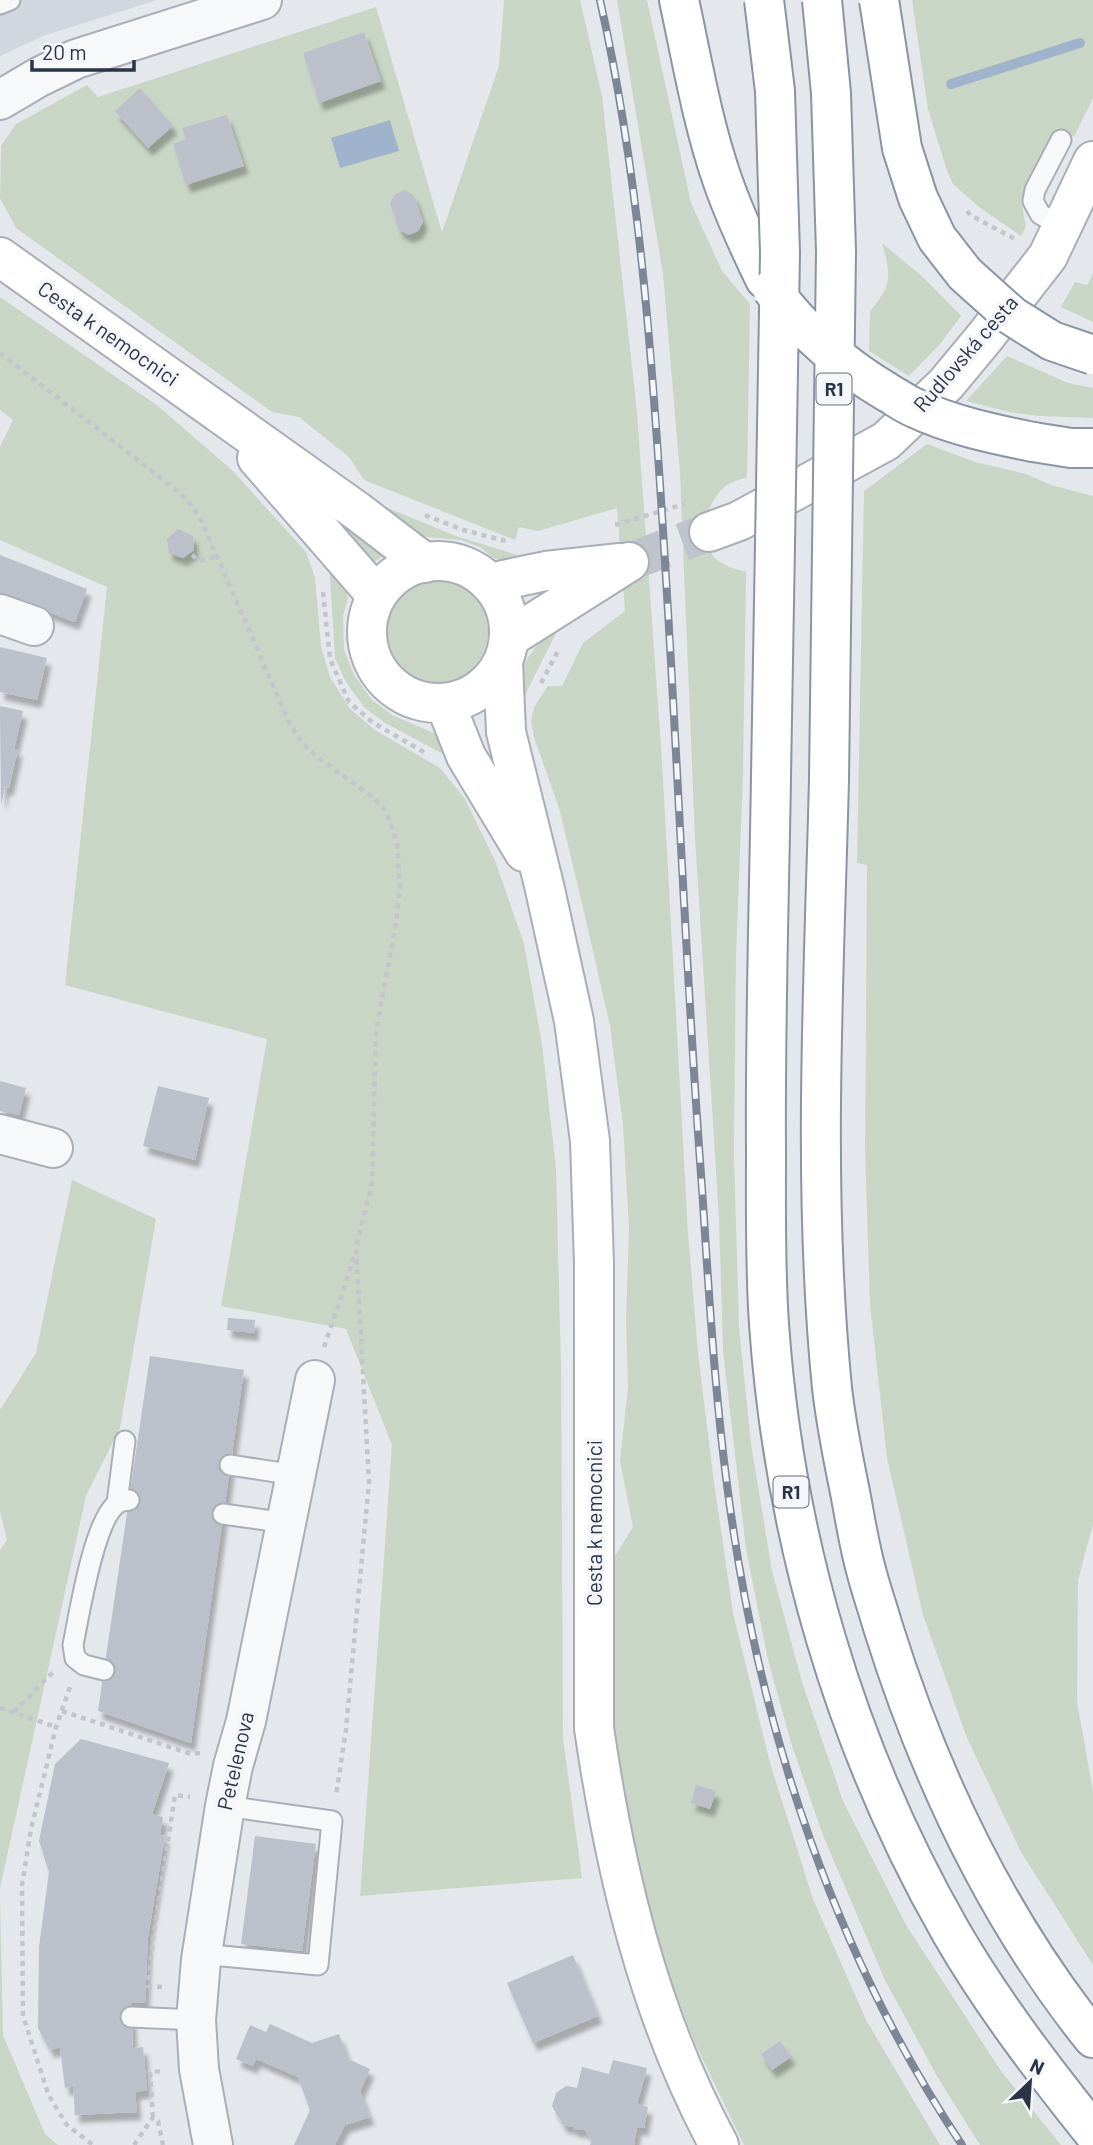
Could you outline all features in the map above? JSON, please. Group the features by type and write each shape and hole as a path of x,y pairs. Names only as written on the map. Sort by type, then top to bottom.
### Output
{"main road":[{"path":"679,0 703,109 722,178 742,231 765,279 789,312 814,338 858,375 914,408 963,425 1033,442 1071,448 1093,448"},
{"name":"R1","path":"764,0 775,90 780,253 765,1081 769,1324 780,1424 799,1534 820,1618 847,1704 881,1792 952,1934 1040,2066 1093,2132"},
{"name":"R1","path":"822,0 831,93 836,251 822,1075 822,1185 832,1390 866,1570 893,1659 925,1748 999,1898 1033,1953 1093,2039"},
{"path":"879,0 902,148 918,198 937,238 965,274 1012,316 1052,341 1093,355"},
{"name":"Rudlovská cesta","path":"703,516 739,521 886,441 946,384 1048,256 1093,161"},
{"name":"Cesta k nemocnici","path":"0,257 357,511 425,563"},
{"name":"Cesta k nemocnici","path":"216,411 377,596 397,574 410,567 442,561 459,564 475,572 489,583 505,608 506,732 574,1021 590,1141 594,1264 594,1728 618,1868 660,2013 685,2075 719,2145"},
{"path":"377,596 367,635 370,651 380,673 404,695 428,702 444,703 464,698 485,686 506,650 629,562 546,571 489,583"},
{"name":"Cesta k nemocnici","path":"444,703 466,756 544,885"}],"street":[{"path":"0,100 76,59 262,0"},
{"path":"0,1134 53,1148"},
{"name":"Petelenova","path":"213,2145 199,2069 196,2020 201,1954 225,1805 246,1721 314,1380"}],"lane":[{"path":"0,4 10,0"},
{"path":"1061,140 1035,190 1034,201 1040,214 1062,227"},
{"path":"104,1670 83,1665 75,1658 73,1645 89,1562 108,1516 123,1502 125,1441"},
{"path":"230,1465 295,1475"},
{"path":"223,1514 286,1523"},
{"path":"201,1954 318,1965 332,1821 225,1805"},
{"path":"131,2017 196,2020"}],"path":[{"path":"964,206 970,215 1023,244"},
{"path":"0,353 180,493 193,507 202,522 288,720 301,741 316,756 374,798 387,813 397,843 400,887 376,1032 372,1183 356,1248 314,1380"},
{"path":"417,512 463,530 512,543"},
{"path":"604,529 703,516"},
{"path":"192,555 200,561 216,556"},
{"path":"322,583 330,659 349,702 372,722 438,760"},
{"path":"539,687 563,640"},
{"path":"332,1821 346,1729 369,1482 356,1248"},
{"path":"75,1658 77,1671 56,1727 31,1829 22,1885 23,2016 49,2096 67,2125 93,2145"},
{"path":"14,1712 51,1673"},
{"path":"0,1708 56,1727"},
{"path":"62,1711 191,1754 211,1753 221,1762 233,1766"},
{"path":"152,1987 148,1986 153,1939 175,1795 225,1805"},
{"path":"134,2145 153,2118 150,2072 158,2071"},
{"path":"153,2118 158,2121 163,2145"}],"shaded area":[{"path":"0,0 157,0 43,36 0,56"}],"green space":[{"path":"504,0 580,0 602,96 637,412 662,761 688,1233 698,1353 733,1613 770,1763 813,1899 866,2020 940,2145 744,2145 695,2043 654,1938 623,1817 612,1701 615,1556 633,1527 620,1461 628,1387 626,1320 629,1228 623,1125 610,1026 585,916 559,808 531,721 534,707 548,686 562,686 583,643 625,611 617,508 538,531 519,527 515,540 364,480 349,457 299,417 272,412 16,228 0,198 1,146 16,124 87,85 98,97 376,7 442,232 499,66"},
{"path":"617,0 647,0 691,203 722,271 750,304 747,477 727,485 716,496 708,514 705,533 706,542 716,559 746,572 743,777 736,953 734,1155 739,1327 751,1444 772,1571 802,1682 843,1801 906,1925 1001,2071 1061,2145 980,2145 938,2078 885,1980 824,1838 792,1746 768,1660 746,1549 723,1351 719,1218 695,838 680,473 663,274"},
{"path":"912,0 1093,0 1093,98 1074,137 1057,128 1021,200 1026,226 1021,236 979,207 953,184 928,109"},
{"path":"882,243 923,277 961,316 940,344 909,376 869,351 870,311 883,294 888,279"},
{"path":"1093,274 1093,322 1061,307 1075,282 1087,285"},
{"path":"0,297 158,406 233,471 306,552 315,578 321,646 330,677 350,709 375,730 440,768 465,799 496,863 524,944 542,1044 556,1169 561,1366 563,1738 582,1878 360,1896 392,1445 346,1329 221,1306 267,1039 65,985 107,587 0,540 0,447 13,420 0,410"},
{"path":"1007,356 1068,383 1093,388 1093,418 1009,412 966,401"},
{"path":"927,444 975,462 1026,474 1051,485 1093,496 1093,1524 1078,1580 1077,1702 1093,1791 1093,1965 1021,1852 967,1738 923,1615 887,1458 870,1304 865,1152 867,865 857,863 864,491"},
{"path":"378,504 456,536 530,559 504,561 493,558 480,547 461,540 427,537 411,531"},
{"path":"357,527 388,552 368,567 346,539"},
{"path":"329,560 341,574 348,598 343,616 344,650 354,675 372,700 392,715 436,734 449,757 385,723 364,707 346,682 335,658"},
{"path":"436,579 456,583 479,602 484,611 488,631 484,651 465,674 456,679 436,683 416,679 393,660 388,651 384,631 388,611 407,588 416,583"},
{"path":"558,629 514,717 521,668 542,638"},
{"path":"72,1180 156,1219 120,1428 86,1496 0,1888 0,1550 7,1540 0,1511 0,1410 36,1353"},
{"path":"0,1898 3,2035 45,2134 58,2145 0,2145"}],"water":[{"path":"390,120 399,151 340,168 331,138"}],"building":[{"path":"364,32 381,81 319,103 303,53"},
{"path":"140,88 173,126 148,148 115,111"},
{"path":"227,115 244,166 186,185 173,144 186,139 182,128"},
{"path":"405,190 414,196 423,222 418,231 409,235 399,230 390,203 395,194"},
{"path":"178,529 193,536 194,550 183,558 169,553 167,539"},
{"path":"0,555 87,589 75,622 0,593"},
{"path":"0,647 47,658 37,700 0,692"},
{"path":"0,706 23,711 9,788 5,787 1,805"},
{"path":"0,1081 26,1088 19,1115 0,1111"},
{"path":"158,1086 209,1098 195,1160 143,1146"},
{"path":"228,1318 255,1320 254,1333 227,1330"},
{"path":"150,1356 244,1370 191,1743 98,1711"},
{"path":"81,1739 169,1763 152,1814 163,1817 160,1835 165,1836 148,1937 145,2003 131,2003 133,2048 143,2047 147,2090 135,2092 137,2112 75,2115 73,2086 65,2088 60,2047 50,2050 38,2028 39,1947 49,1872 39,1841 55,1764"},
{"path":"696,1785 716,1791 710,1809 691,1803"},
{"path":"255,1836 316,1844 302,1951 241,1944"},
{"path":"573,1955 598,2016 533,2043 507,1983"},
{"path":"270,2024 312,2043 339,2034 348,2059 370,2069 360,2091 370,2117 345,2125 335,2145 294,2145 310,2110 298,2077 256,2059 253,2066 236,2059 250,2025 266,2032"},
{"path":"780,2041 791,2057 772,2070 761,2054"},
{"path":"613,2060 647,2068 637,2104 648,2107 644,2128 637,2127 634,2145 590,2145 592,2141 585,2130 563,2125 552,2106 556,2093 566,2086 577,2088 582,2067 609,2074"}],"waterway":[{"path":"951,84 1080,43"}],"tunnel":[{"path":"629,562 709,532"}],"railway":[{"path":"600,0 624,128 648,321 713,1348 730,1507 744,1591 761,1675 784,1758 810,1839 841,1919 877,1997 917,2072 962,2145"}]}
